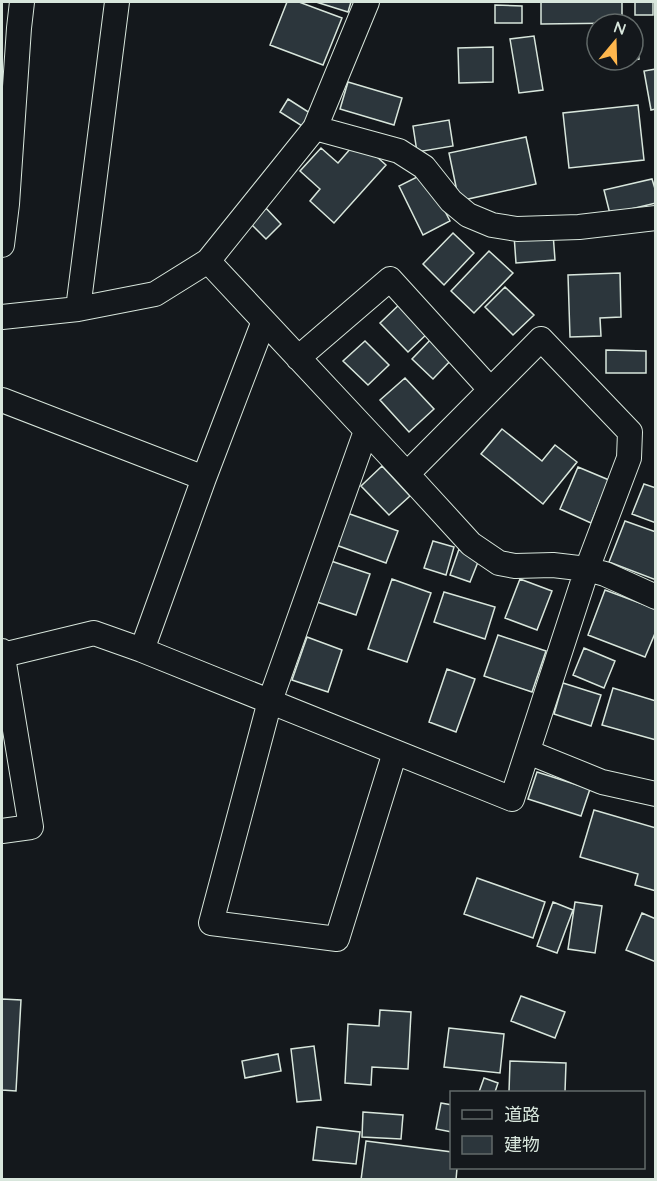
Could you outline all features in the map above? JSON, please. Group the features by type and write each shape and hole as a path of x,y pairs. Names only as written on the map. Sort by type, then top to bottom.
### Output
{"street":[{"path":"2,245 22,2"},
{"path":"78,309 117,2"},
{"path":"2,317 78,309 155,294 208,261 315,128 367,2"},
{"path":"315,128 399,151 424,167 451,201 468,215 492,225 517,229 579,227 656,218"},
{"path":"208,261 471,544 500,563 515,566 554,565 587,569 605,573 656,597"},
{"path":"298,358 390,279 490,389"},
{"path":"142,650 264,321"},
{"path":"2,831 31,827 2,653 94,633 142,650 513,799 587,569 629,458 630,432 541,339 407,474"},
{"path":"2,400 204,478"},
{"path":"366,431 270,701 211,923 337,939 395,752"},
{"path":"528,752 602,782 656,794"}],"building":[{"path":"287,2 299,2 342,18 323,65 270,45"},
{"path":"316,2 351,2 348,12"},
{"path":"541,2 622,2 622,12 585,12 585,23 541,24"},
{"path":"635,2 653,2 653,15 635,12"},
{"path":"495,5 522,6 522,23 495,23"},
{"path":"534,36 543,90 519,93 510,39"},
{"path":"493,47 493,82 459,83 458,48"},
{"path":"656,69 656,109 651,110 645,71"},
{"path":"348,82 402,98 394,125 340,109"},
{"path":"288,99 310,113 302,126 280,112"},
{"path":"638,105 644,160 569,168 563,113"},
{"path":"449,120 453,146 417,152 413,126"},
{"path":"526,137 536,184 459,201 449,153"},
{"path":"358,140 386,165 334,223 310,201 320,189 300,171 321,148 338,163"},
{"path":"425,173 450,221 423,235 399,186"},
{"path":"652,179 656,192 656,203 610,214 604,190"},
{"path":"263,205 281,224 266,239 247,220"},
{"path":"453,233 474,253 444,285 423,264"},
{"path":"553,233 555,260 516,263 514,235"},
{"path":"489,251 513,273 474,313 451,291"},
{"path":"620,273 621,317 600,318 601,336 570,337 568,275"},
{"path":"505,287 534,315 513,335 485,307"},
{"path":"402,302 430,331 408,352 380,323"},
{"path":"433,337 454,357 433,379 412,359"},
{"path":"365,341 389,365 368,385 343,361"},
{"path":"606,350 646,351 646,373 606,373"},
{"path":"405,378 434,409 409,432 380,400"},
{"path":"502,429 542,461 555,445 577,462 543,504 481,454"},
{"path":"382,466 410,496 389,515 361,486"},
{"path":"578,467 609,480 591,523 560,509"},
{"path":"644,484 656,488 656,523 632,514"},
{"path":"347,513 398,531 386,563 336,545"},
{"path":"625,521 656,532 656,580 609,562"},
{"path":"433,541 454,547 446,575 424,568"},
{"path":"459,549 480,557 470,582 450,575"},
{"path":"331,561 370,574 356,615 317,602"},
{"path":"392,579 431,593 407,662 368,649"},
{"path":"520,579 552,591 537,630 505,618"},
{"path":"605,590 656,609 656,631 645,657 588,635"},
{"path":"444,592 495,607 485,639 434,622"},
{"path":"498,635 546,651 532,692 484,676"},
{"path":"307,637 342,650 328,692 292,680"},
{"path":"584,648 615,661 604,688 573,675"},
{"path":"447,669 475,679 456,732 429,722"},
{"path":"563,683 601,695 591,726 554,714"},
{"path":"613,688 656,701 656,740 602,725"},
{"path":"537,772 590,789 581,816 528,799"},
{"path":"594,810 656,828 656,891 635,885 638,874 580,857"},
{"path":"477,878 545,902 533,938 464,914"},
{"path":"553,902 573,910 557,953 537,946"},
{"path":"575,902 602,906 595,953 568,949"},
{"path":"642,913 656,919 656,962 626,950"},
{"path":"521,996 565,1012 555,1038 511,1021"},
{"path":"2,999 21,1000 16,1091 2,1090"},
{"path":"380,1010 411,1012 408,1069 372,1067 371,1085 345,1083 348,1024 379,1026"},
{"path":"449,1028 504,1034 500,1073 444,1067"},
{"path":"314,1046 321,1100 297,1102 291,1049"},
{"path":"278,1054 281,1071 245,1078 242,1061"},
{"path":"510,1061 566,1063 565,1091 509,1091"},
{"path":"484,1078 498,1083 495,1091 479,1091"},
{"path":"441,1103 450,1105 450,1132 436,1129"},
{"path":"363,1112 403,1115 401,1139 362,1137"},
{"path":"317,1127 360,1132 356,1164 313,1160"},
{"path":"366,1141 450,1152 450,1169 457,1169 456,1180 361,1180"}]}
